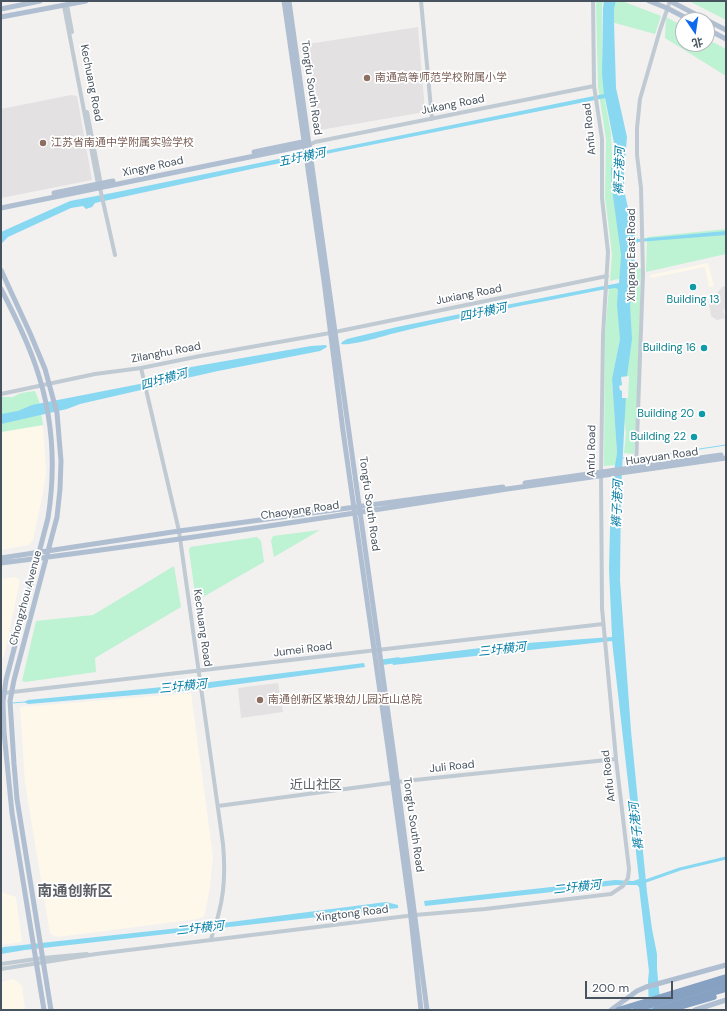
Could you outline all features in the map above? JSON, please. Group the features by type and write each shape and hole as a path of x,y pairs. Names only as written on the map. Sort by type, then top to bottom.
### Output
{"highway":[{"path":"655,1010 662,1002 726,977"},
{"path":"716,989 726,983"},
{"path":"618,1010 662,1002 716,989 726,989"},
{"path":"670,1010 726,993"},
{"path":"635,1010 647,1004"}],"main road":[{"path":"1,9 40,1"},
{"path":"1,18 86,1"},
{"name":"Tongfu South Road","path":"284,1 333,332 356,507 427,1010"},
{"name":"Tongfu South Road","path":"289,1 306,143"},
{"path":"649,1 675,12"},
{"path":"670,1 726,30"},
{"path":"715,34 726,40"},
{"name":"Xingye Road","path":"1,204 306,143"},
{"name":"Xingye Road","path":"1,208 100,185"},
{"name":"Chongzhou Avenue","path":"1,270 30,333 49,383 57,413 61,461 57,518 14,680 10,701 17,798 50,1010"},
{"name":"Chongzhou Avenue","path":"1,289 26,342 42,386 46,400 53,457 52,492 48,518 6,680 3,702 12,813 44,1010"},
{"name":"Huayuan Road","path":"626,470 636,467 726,454"},
{"name":"Huayuan Road","path":"601,474 726,458"},
{"name":"Chaoyang Road","path":"1,558 179,531 601,474"},
{"name":"Chaoyang Road","path":"1,563 357,513 601,474"},
{"name":"Tongfu South Road","path":"413,915 421,1010"},
{"path":"611,1010 637,991 646,987 726,965"},
{"path":"695,1010 726,1000"}],"street":[{"path":"421,1 432,119"},
{"name":"Anfu Road","path":"593,1 594,86 602,139 602,198 608,252 603,335 601,474 603,624 616,759 629,869 628,878 623,886 611,894"},
{"name":"Xingang East Road","path":"636,467 641,356 642,243 641,188 637,155 637,128 640,99 654,49 670,1"},
{"name":"Kechuang Road","path":"65,5 115,255"},
{"name":"Jukang Road","path":"306,143 594,86"},
{"name":"Juxiang Road","path":"333,332 607,276"},
{"name":"Zilanghu Road","path":"1,394 95,374 141,368 333,332"},
{"name":"Kechuang Road","path":"141,368 179,531 225,862 219,912 211,940"},
{"name":"Jumei Road","path":"4,693 603,624"},
{"name":"Juli Road","path":"218,806 395,783 616,759"},
{"name":"Xingtong Road","path":"1,964 96,954 413,915 611,894"},
{"name":"Xingtong Road","path":"1,968 36,960"}],"shaded area":[{"name":"南通高等师范学校附属小学","path":"418,27 425,112 320,130 308,44"},
{"name":"江苏省南通中学附属实验学校","path":"71,95 77,96 92,180 1,198 1,109"},
{"path":"708,263 714,286 709,287 705,267 651,278 650,275"},
{"path":"726,286 726,309 723,310 725,318 717,320 711,316 709,304 722,287"},
{"path":"43,425 46,473 33,540 29,545 1,550 1,432"},
{"path":"15,577 20,580 4,657 1,658 1,579"},
{"name":"南通创新区紫琅幼儿园近山总院","path":"278,683 283,712 241,718 238,688"},
{"path":"191,693 213,856 210,887 205,914 203,917 198,919 58,937 54,936 50,933 49,928 25,783 20,707"},
{"path":"1,892 16,897 22,942 1,945"},
{"path":"14,979 22,986 25,1010 1,1010 1,982"}],"green space":[{"path":"596,1 603,1 602,60 605,101 611,133 613,177 623,242 622,278 610,281 612,254 605,197 606,139 598,87"},
{"path":"616,1 622,1 661,16 655,34 611,22"},
{"path":"689,1 726,1 726,20 715,14 715,12 710,12"},
{"path":"666,17 675,22 675,44 665,38"},
{"path":"715,43 726,49 726,76 687,52 715,52"},
{"path":"726,229 726,254 646,272 647,237"},
{"path":"641,268 638,386 634,454 624,453 626,433 622,398 632,269"},
{"path":"622,285 620,339 612,379 617,453 616,465 604,466 605,335 609,287"},
{"path":"35,391 39,401 43,425 1,432 1,397 13,397 21,393"},
{"path":"320,530 274,557 271,541 273,536"},
{"path":"257,537 261,541 264,562 196,601 189,550 190,547"},
{"path":"174,566 181,607 95,658 96,672 25,682 22,681 36,621 93,615"}],"water":[{"path":"604,1 616,1 614,9 614,23 616,88 627,137 624,190 634,234 638,239 726,231 726,235 638,242 634,246 635,270 630,305 632,339 627,376 621,490 620,580 631,731 647,892 657,954 661,1010 649,1010 649,971 639,887 637,885 616,885 425,906 424,901 615,880 633,881 639,879 612,641 393,665 391,659 513,644 612,637 609,569 611,490 617,453 612,379 620,339 617,305 618,289 601,290 469,316 358,343 341,344 347,339 397,327 619,283 621,255 612,189 611,169 615,148 605,98 256,168 95,203 92,207 86,209 83,206 71,208 8,237 1,244 1,232 70,201 604,94 602,74"},
{"name":"四圩横河","path":"326,345 327,347 320,351 169,382 154,387 80,404 67,409 1,424 1,414 18,411 32,405 150,382 191,367 311,346"},
{"path":"364,663 365,667 195,690 28,704 24,702 28,700 194,684"},
{"path":"386,902 398,905 398,908 25,950 1,954 1,948 4,947 207,925"}],"pier":[{"path":"629,376 628,398 622,398 622,391 620,390 619,386 622,385 621,377"}],"waterway":[{"path":"638,458 645,459 726,445"},
{"path":"622,458 635,458"},
{"name":"三圩横河","path":"384,662 398,660"},
{"name":"三圩横河","path":"12,703 25,702"},
{"name":"二圩横河","path":"643,882 680,869 726,858"}],"place":[{"name":"南通高等师范学校附属小学","path":"367,78"},
{"name":"江苏省南通中学附属实验学校","path":"43,143"},
{"name":"Building 13","path":"693,287"},
{"name":"Building 16","path":"704,348"},
{"name":"Building 20","path":"702,414"},
{"name":"Building 22","path":"694,437"},
{"name":"南通创新区紫琅幼儿园近山总院","path":"260,700"}],"district":[{"name":"近山社区","path":"316,786"},
{"name":"南通创新区","path":"75,892"}],"water label":[{"name":"五圩横河","path":"302,158"},
{"name":"裤子港河","path":"620,171"},
{"name":"裤子港河","path":"618,504"},
{"name":"裤子港河","path":"637,826"}]}
